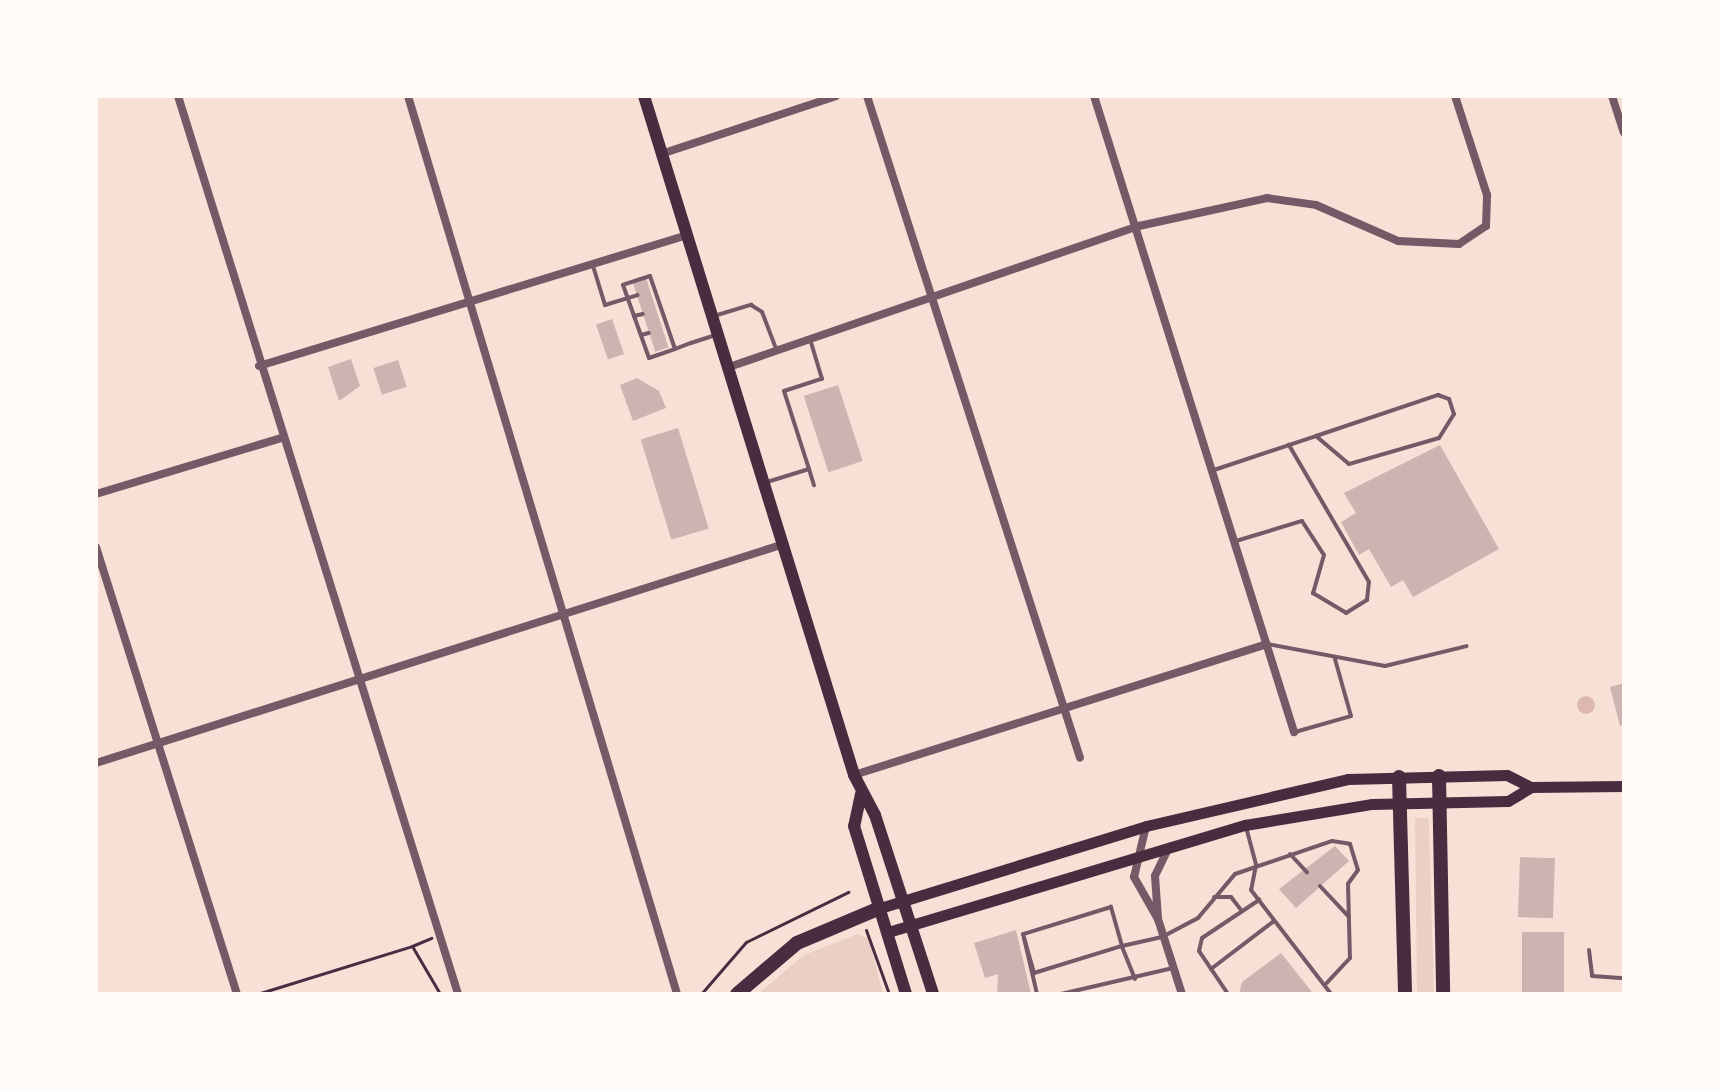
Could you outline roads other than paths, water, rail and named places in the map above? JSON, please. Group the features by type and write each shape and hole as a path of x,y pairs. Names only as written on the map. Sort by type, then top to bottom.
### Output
{"highway":[{"path":"1439,776 1443,994"},
{"path":"1399,777 1405,994"},
{"path":"737,994 806,937 880,908"}],"main road":[{"path":"644,96 854,775 905,901 933,994"},
{"path":"880,908 1146,826 1348,779 1507,775 1531,787 1624,786"},
{"path":"888,932 1245,825 1402,802 1508,801 1531,787"},
{"path":"861,794 854,826 906,994"}],"street":[{"path":"178,96 259,366 458,994"},
{"path":"408,96 567,612 677,992"},
{"path":"661,154 836,96"},
{"path":"867,96 1080,758"},
{"path":"1094,96 1139,226 1294,732"},
{"path":"729,367 929,293 1139,226 1267,198 1316,205 1398,241 1459,244 1486,226 1487,195 1455,96"},
{"path":"1612,96 1624,132"},
{"path":"259,366 687,235"},
{"path":"96,494 282,438"},
{"path":"96,763 784,544"},
{"path":"96,547 237,994"},
{"path":"854,775 1267,644"},
{"path":"1146,826 1136,858 1144,906 1158,919"},
{"path":"1169,847 1155,876 1158,919 1182,994"}],"lane":[{"path":"593,264 605,305 637,295"},
{"path":"675,349 650,276 623,285 649,358 718,335"},
{"path":"712,316 751,305 762,312 777,351"},
{"path":"634,316 643,314"},
{"path":"641,335 649,333"},
{"path":"810,339 822,379 784,391 814,485"},
{"path":"1214,470 1438,395 1449,399 1454,414 1439,438 1349,464 1316,436"},
{"path":"1236,541 1302,521 1324,555 1313,593 1346,613 1367,600 1369,582 1289,445"},
{"path":"765,482 809,469"},
{"path":"1267,644 1385,666 1467,646"},
{"path":"1294,732 1351,716 1335,659"},
{"path":"1245,825 1256,865 1251,890 1327,983 1331,994"},
{"path":"1024,937 1034,973 1162,937 1198,918 1235,874 1332,841 1350,844 1358,870 1348,884 1350,958 1327,983"},
{"path":"1290,854 1307,872"},
{"path":"1320,886 1349,918"},
{"path":"1214,897 1231,897 1241,910"},
{"path":"1228,994 1199,951 1202,938 1259,900"},
{"path":"1024,937 1111,907 1135,979"},
{"path":"1211,969 1274,921"},
{"path":"1024,937 1037,994"},
{"path":"1589,950 1592,976 1624,978"},
{"path":"1061,994 1093,992 1173,968"}]}
